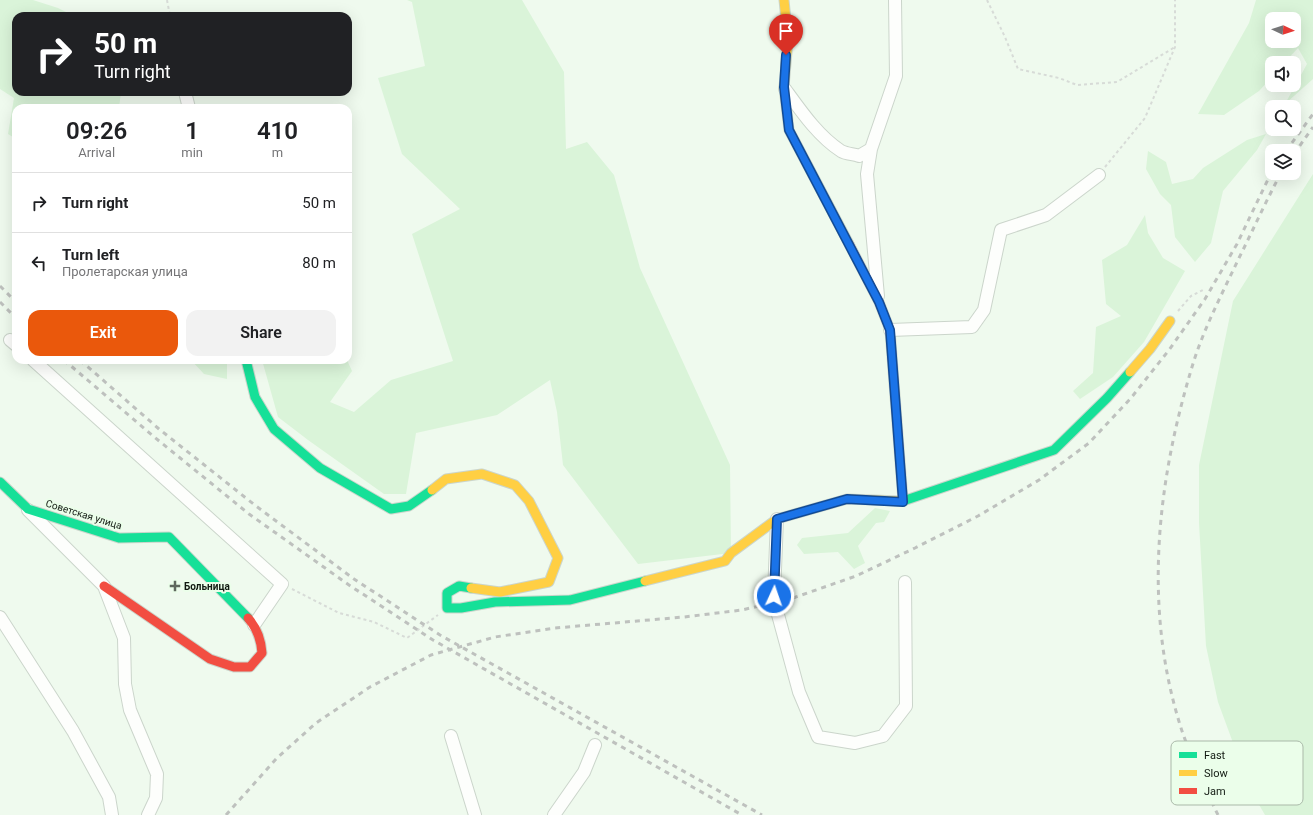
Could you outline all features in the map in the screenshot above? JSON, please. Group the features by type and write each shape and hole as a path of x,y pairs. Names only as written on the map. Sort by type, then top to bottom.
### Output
{"street":[{"path":"784,0 788,40 784,87 789,130 879,302 890,330 903,502"},
{"path":"879,302 867,174 871,149 896,76 896,0"},
{"path":"784,87 801,111 822,135 842,152 860,156 871,149"},
{"path":"890,330 972,327 984,310 1001,230 1046,215 1099,175"},
{"path":"247,364 255,397 274,428 320,468 391,509 409,506 446,479 482,474 515,485 529,501 558,558 550,582 500,592 459,586 447,593 447,608 461,608 496,602 570,600 725,561 731,553 777,519 847,499 903,502 1054,450 1107,398 1150,349 1170,322"},
{"path":"37,364 282,584 254,625"},
{"name":"Советская улица","path":"0,482 28,509 120,538 169,537 254,625 260,641 262,653 250,667 234,667 210,659 104,586"},
{"path":"28,509 104,586 124,638 125,684 130,710 157,774 156,798 148,815"},
{"path":"774,596 777,519"},
{"path":"777,611 799,692 818,737 854,743 883,736 906,706 905,582"},
{"path":"0,617 72,731 108,797 112,815"},
{"path":"451,736 475,815"},
{"path":"554,815 584,772 595,745"}],"path":[{"path":"167,0 169,12"},
{"path":"987,0 1005,37 1018,69 1059,78 1077,85 1117,82 1175,47"},
{"path":"1099,175 1145,118 1175,47 1175,0"},
{"path":"1170,322 1191,296 1205,289"},
{"path":"282,584 339,613 374,622 406,638 447,608"}],"green space":[{"path":"0,0 33,0 66,12 12,12 12,96 120,96 120,104 13,104 14,98 0,89"},
{"path":"407,0 522,0 564,72 566,149 587,142 614,175 640,268 730,465 731,553 638,564 563,465 557,412 550,380 497,415 416,433 406,494 384,494 278,417 263,364 349,364 352,371 330,402 354,412 391,380 453,361 412,234 460,209 402,154 378,78 425,66 412,2"},
{"path":"1256,0 1313,0 1313,79 1301,90 1301,75 1307,64 1298,48 1291,56 1265,56 1265,85 1259,91 1224,115 1198,114 1249,23"},
{"path":"1292,92 1298,92 1289,100 1287,100"},
{"path":"12,110 12,136 8,134"},
{"path":"1265,134 1257,150 1223,191 1211,243 1195,262 1175,237 1171,205 1160,194 1146,169 1148,151 1166,162 1172,184 1193,179 1203,168 1247,140"},
{"path":"1313,174 1313,815 1265,815 1259,805 1303,805 1303,741 1232,741 1218,702 1206,646 1199,523 1199,465 1233,301"},
{"path":"1145,215 1148,233 1163,258 1185,271 1144,342 1113,377 1080,399 1073,391 1093,373 1096,327 1121,316 1106,304 1102,260 1127,245"},
{"path":"195,364 227,364 227,379 204,374"},
{"path":"875,508 890,511 884,522 876,523 858,546 865,563 854,569 838,552 804,554 797,545 802,538 848,533"}],"tunnel":[{"path":"774,595 777,611"}],"railway":[{"path":"1291,144 1313,114"},
{"path":"1301,144 1313,127"},
{"path":"226,815 277,758 316,723 370,687 431,655 495,637 555,628 684,617 742,610 793,598 856,576 915,548 978,516 1039,480 1089,443 1131,398 1169,350 1205,299 1237,244 1268,180"},
{"path":"1186,741 1170,686 1162,641 1159,595 1159,549 1163,503 1170,457 1180,412 1196,353 1207,326 1278,180"},
{"path":"0,286 12,298"},
{"path":"0,302 12,314"},
{"path":"69,364 153,436 249,514 349,585 433,640 742,815"},
{"path":"85,364 159,429 256,506 354,579 440,635 762,815"},
{"path":"1213,805 1218,815"}],"traffic: fast":[{"path":"247,364 255,397 274,429 320,468 391,509 409,506 432,490"},
{"path":"900,501 1054,450 1107,398 1130,372"},
{"path":"0,482 28,509 119,538 169,537 248,618"},
{"path":"471,588 459,586 447,593 447,608 461,608 495,602 570,600 645,581"}],"traffic: slow":[{"path":"784,0 788,40 784,87 789,130 849,244"},
{"path":"1130,372 1150,349 1170,321"},
{"path":"432,490 446,479 482,474 515,485 529,501 558,558 549,582 500,592 471,588"},
{"path":"645,581 725,561 731,553 777,519 847,499 900,501"}],"traffic: jam":[{"path":"849,244 879,302 890,330 903,501"},
{"path":"104,586 210,659 234,667 250,667 262,653 258,634 248,618"}],"place":[{"name":"Больница","path":"175,586"}],"route":[{"path":"774,596 777,519 847,499 903,502 890,330 879,302 789,130 784,87 786,55"}]}
